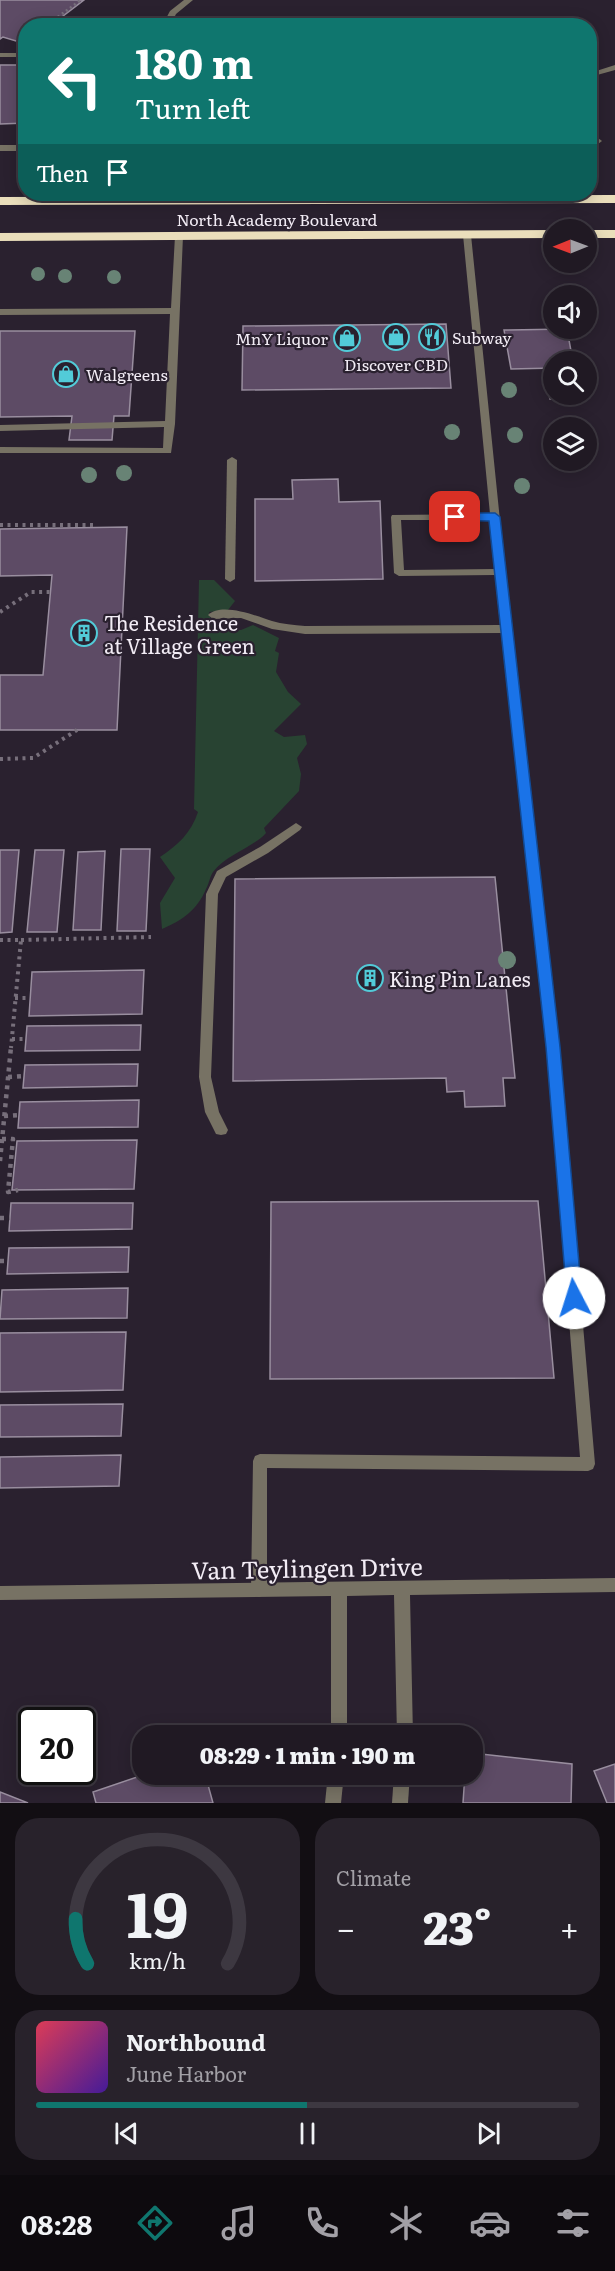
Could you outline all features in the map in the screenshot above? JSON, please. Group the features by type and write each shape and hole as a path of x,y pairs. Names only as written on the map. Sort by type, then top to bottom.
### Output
{"highway":[{"name":"North Academy Boulevard","path":"597,199 615,199"},
{"name":"North Academy Boulevard","path":"0,201 18,200"},
{"name":"North Academy Boulevard","path":"0,237 543,234"},
{"path":"597,234 615,234"}],"street":[{"path":"170,18 172,13 189,0"},
{"path":"0,55 18,55"},
{"path":"597,73 615,67"},
{"path":"0,148 18,148"},
{"path":"259,1590 260,1461 588,1464 555,1070 506,629 467,235"},
{"path":"0,450 168,452 179,236"},
{"path":"0,312 175,311"},
{"path":"0,428 170,424"},
{"path":"230,579 232,460"},
{"path":"495,517 396,517 399,573 500,572"},
{"path":"213,615 242,614 272,625 305,630 506,629"},
{"path":"221,1130 212,1112 205,1077 212,894 221,874 264,850 296,827"},
{"name":"Van Teylingen Drive","path":"0,1593 615,1585"},
{"path":"339,1588 339,1725"},
{"path":"402,1588 405,1725"},
{"path":"333,1803 335,1785"},
{"path":"400,1803 401,1785"}],"path":[{"path":"57,18 81,0"},
{"path":"0,525 97,525"},
{"path":"0,612 31,592 51,592"},
{"path":"0,759 33,758 77,730"},
{"path":"94,930 94,938"},
{"path":"140,931 140,937"},
{"path":"40,938 41,932"},
{"path":"0,940 151,937"},
{"path":"0,1161 21,940"},
{"path":"15,998 30,998"},
{"path":"12,1039 26,1039"},
{"path":"8,1077 24,1076"},
{"path":"4,1116 19,1115"},
{"path":"2,1139 13,1139 8,1192 18,1190"},
{"path":"0,1218 10,1218"},
{"path":"0,1261 8,1261"}],"green space":[{"path":"199,580 214,580 235,601 228,610 209,612 213,629 241,630 253,625 279,638 275,651 279,653 276,672 288,692 301,704 274,731 284,737 305,735 307,744 297,758 301,774 299,791 264,828 266,833 261,838 226,860 213,872 194,909 183,918 162,929 160,903 175,878 160,857 183,838 198,812 194,809"}],"building":[{"path":"0,0 84,0 60,18 18,18 18,42 3,37 0,39"},
{"path":"0,65 18,65 18,123 0,124"},
{"path":"446,324 451,388 242,390 243,326"},
{"path":"543,329 543,339 569,339 571,351 543,351 543,368 511,369 504,330"},
{"name":"Walgreens","path":"0,331 135,331 129,416 114,416 112,440 69,440 72,416 0,417"},
{"path":"338,479 339,502 380,501 383,579 255,581 255,499 293,499 292,480"},
{"name":"The Residence at Village Green","path":"127,527 117,730 0,730 0,675 43,675 52,575 0,576 0,529"},
{"path":"121,849 150,849 146,931 117,931"},
{"path":"0,850 19,850 12,932 0,933"},
{"path":"35,850 64,850 57,932 27,932"},
{"path":"105,851 101,930 73,930 78,852"},
{"name":"King Pin Lanes","path":"495,877 515,1078 503,1078 505,1106 465,1107 464,1091 447,1092 446,1078 233,1081 235,879"},
{"path":"144,970 142,1014 29,1016 32,972"},
{"path":"141,1025 140,1050 25,1051 27,1026"},
{"path":"138,1064 137,1086 23,1088 25,1065"},
{"path":"139,1100 138,1127 18,1128 20,1102"},
{"path":"137,1140 134,1189 12,1190 17,1141"},
{"path":"538,1201 554,1378 270,1379 271,1202"},
{"path":"11,1203 133,1203 132,1229 9,1231"},
{"path":"129,1247 128,1272 7,1274 9,1248"},
{"path":"128,1288 127,1318 0,1319 2,1290"},
{"path":"126,1332 123,1390 0,1392 0,1333"},
{"path":"123,1404 121,1436 0,1437 0,1405"},
{"path":"121,1455 119,1486 0,1488 0,1457"},
{"path":"483,1754 572,1764 571,1803 463,1803 464,1785 483,1785"},
{"path":"615,1764 615,1803 607,1803 594,1771"},
{"path":"132,1779 132,1785 208,1785 213,1803 96,1803 93,1792"},
{"path":"0,1792 28,1803 0,1803"}],"place":[{"name":"Discover CBD","path":"396,337"},
{"name":"Subway","path":"432,337"},
{"name":"MnY Liquor","path":"347,338"},
{"name":"Walgreens","path":"66,374"},
{"name":"The Residence at Village Green","path":"84,633"},
{"name":"King Pin Lanes","path":"370,978"}],"route":[{"path":"455,517 495,517 553,1047 574,1298"}]}
